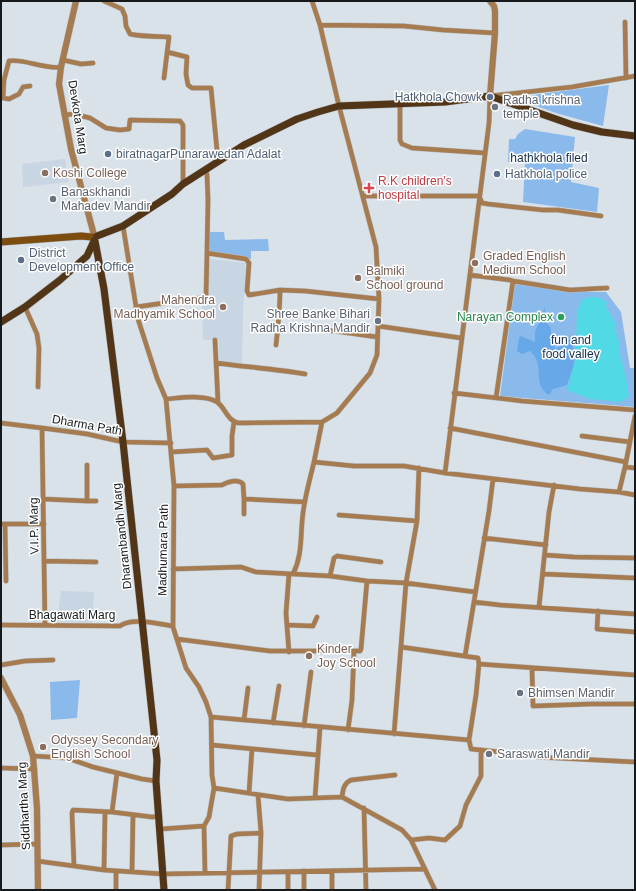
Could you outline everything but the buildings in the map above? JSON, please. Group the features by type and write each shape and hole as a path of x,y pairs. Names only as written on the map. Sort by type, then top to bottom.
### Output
{"main road":[{"path":"1,242 81,236 94,238 123,226 172,194 183,184 244,145 297,119 339,106 445,102 490,96 573,125 602,132 635,136"},
{"path":"1,322 25,307 60,280 87,256 94,238"},
{"name":"Dharambandh Marg","path":"94,238 104,289 123,442 157,760 156,781 161,829 164,890"}],"street":[{"name":"Devkota Marg","path":"76,1 59,84 71,149 94,238"},
{"path":"104,1 122,9 125,16 126,26 130,34 144,37 169,37 164,78"},
{"path":"215,340 218,402 226,414 234,422 258,424 322,422 337,414 370,373 377,355 379,300 376,246 339,106 320,25 312,1"},
{"path":"445,473 489,123 495,33 495,11 491,1"},
{"path":"625,22 626,78"},
{"path":"320,25 404,26 495,33"},
{"path":"167,52 187,57 186,74 188,85 192,88 211,88 217,150 223,159"},
{"path":"30,86 23,87 17,95 6,99 3,96 3,80 10,60 62,67"},
{"path":"63,60 81,64 93,63"},
{"path":"490,96 572,87 635,76"},
{"path":"400,103 400,140 402,144 412,148 485,153"},
{"path":"64,115 74,114 87,116 106,128 120,130 129,129 130,120 180,122 183,125 183,184"},
{"path":"136,307 206,297 208,200 206,170"},
{"path":"363,196 479,196"},
{"path":"479,196 482,203 558,210 601,216"},
{"name":"Madhumara Path","path":"123,226 138,319 154,371 166,399 174,486 172,569 173,626 186,668 199,687 211,717 212,775 214,788 209,817 204,826"},
{"path":"207,253 246,260 249,263 247,291 249,295 280,290 305,290 379,300"},
{"path":"470,275 570,290 607,288"},
{"path":"496,398 513,281"},
{"path":"276,345 280,290"},
{"path":"25,307 36,334 39,348 38,387"},
{"path":"378,326 461,338"},
{"path":"303,329 335,331 377,337"},
{"path":"216,364 255,369 279,369 305,374"},
{"path":"454,393 635,410"},
{"path":"166,399 208,398 218,402"},
{"path":"619,492 635,416"},
{"path":"171,452 207,450 213,458 232,455 234,422"},
{"path":"289,652 286,613 291,574 298,563 302,546 301,530 305,502 322,422"},
{"name":"Dharma Path","path":"1,424 87,434 123,442 170,443"},
{"name":"V.I.P. Marg","path":"42,428 45,625"},
{"path":"450,428 635,468"},
{"path":"582,436 630,442"},
{"path":"314,462 354,466 404,466 445,473 635,495"},
{"path":"87,465 87,501"},
{"path":"394,734 406,583 417,521 419,468"},
{"path":"465,656 493,479"},
{"path":"174,486 222,485 228,481 240,481 243,484 244,514"},
{"path":"539,607 550,503 554,485"},
{"path":"43,499 96,501"},
{"path":"244,499 305,502"},
{"path":"339,515 417,521"},
{"path":"6,581 3,524 44,524"},
{"path":"484,538 546,545"},
{"path":"545,554 574,557 635,558"},
{"path":"330,576 334,558 337,556 381,562"},
{"path":"44,561 96,562"},
{"path":"172,569 241,567 256,572 330,576 367,581 406,583 475,592"},
{"path":"543,574 635,578"},
{"path":"177,639 270,651 360,651 367,581"},
{"path":"474,602 635,614"},
{"path":"598,611 597,629 635,632"},
{"path":"287,625 313,626 317,617"},
{"name":"Bhagawati Marg","path":"1,625 120,626 124,623 142,621 173,626"},
{"path":"401,647 441,654 478,658 479,664 476,695 469,740 471,749 529,755"},
{"path":"348,730 352,700 354,651"},
{"path":"1,665 25,661 53,660"},
{"path":"479,664 532,669 635,675"},
{"path":"532,669 533,706 635,704"},
{"path":"304,726 311,672"},
{"name":"Siddhartha Marg","path":"1,678 20,715 33,756 35,769 38,890"},
{"path":"273,723 279,686"},
{"path":"244,720 248,688"},
{"path":"211,717 320,728 469,740"},
{"path":"315,798 320,728"},
{"path":"212,745 317,755"},
{"path":"249,794 252,749"},
{"path":"411,840 429,838 445,840 460,826 466,806 481,776 481,750"},
{"path":"33,756 67,758 93,767 156,781"},
{"path":"538,756 635,762"},
{"path":"1,768 35,769"},
{"path":"112,812 116,772"},
{"path":"342,797 344,786 351,780 394,775"},
{"path":"214,788 288,799 342,797 402,830 411,840 435,890"},
{"path":"258,795 261,833 259,890"},
{"path":"364,808 366,890"},
{"path":"74,866 73,810 160,816"},
{"path":"104,870 105,812"},
{"path":"132,872 133,815"},
{"path":"161,829 204,826 205,872"},
{"path":"228,890 231,836 237,834 261,833"},
{"path":"1,845 37,844"},
{"path":"37,861 104,870 163,874 424,869"},
{"path":"116,871 116,890"},
{"path":"304,871 304,890"},
{"path":"332,871 332,890"},
{"path":"288,872 288,890"}],"shaded area":[{"name":"Koshi College","path":"65,159 68,182 23,187 22,164"},
{"name":"Mahendra Madhyamik School","path":"209,259 246,263 242,364 219,362 219,340 203,340 202,302 209,300"},
{"path":"589,297 599,298 607,303 606,307 616,324 620,355 629,396 621,402 590,399 567,390 576,357 577,309 580,306 581,300"},
{"path":"61,591 94,592 92,623 57,622"}],"green space":[{"path":"609,85 603,126 559,114 531,104 533,95"},
{"name":"hathkhola filed","path":"525,129 575,137 571,182 599,188 597,212 523,202 525,163 508,162 509,139 515,139 518,134"},
{"path":"210,232 224,232 225,240 268,239 269,251 251,251 251,259 210,252"},
{"name":"fun and food valley","path":"515,284 571,292 606,292 621,312 630,368 635,368 635,407 500,396"},
{"path":"545,307 546,322 551,328 555,349 573,335 574,365 567,385 553,389 549,395 541,387 536,358 530,351 522,354 517,351 519,338 521,336 535,342 535,332"},
{"path":"80,680 77,718 51,720 50,682"}],"place":[{"name":"Hatkhola Chowk","path":"490,97"},
{"name":"Radha krishna temple","path":"495,107"},
{"name":"biratnagarPunarawedan Adalat","path":"108,154"},
{"name":"Koshi College","path":"45,173"},
{"name":"Hatkhola police","path":"497,174"},
{"name":"R.K children's hospital","path":"369,188"},
{"name":"Banaskhandi Mahadev Mandir","path":"53,199"},
{"name":"District Development Office","path":"21,260"},
{"name":"Graded English Medium School","path":"475,263"},
{"name":"Balmiki School ground","path":"358,278"},
{"name":"Mahendra Madhyamik School","path":"223,307"},
{"name":"Narayan Complex","path":"561,317"},
{"name":"Shree Banke Bihari Radha Krishna Mandir","path":"378,321"},
{"name":"Kinder Joy School","path":"309,656"},
{"name":"Bhimsen Mandir","path":"520,693"},
{"name":"Odyssey Secondary English School","path":"43,747"},
{"name":"Saraswati Mandir","path":"489,754"}]}
